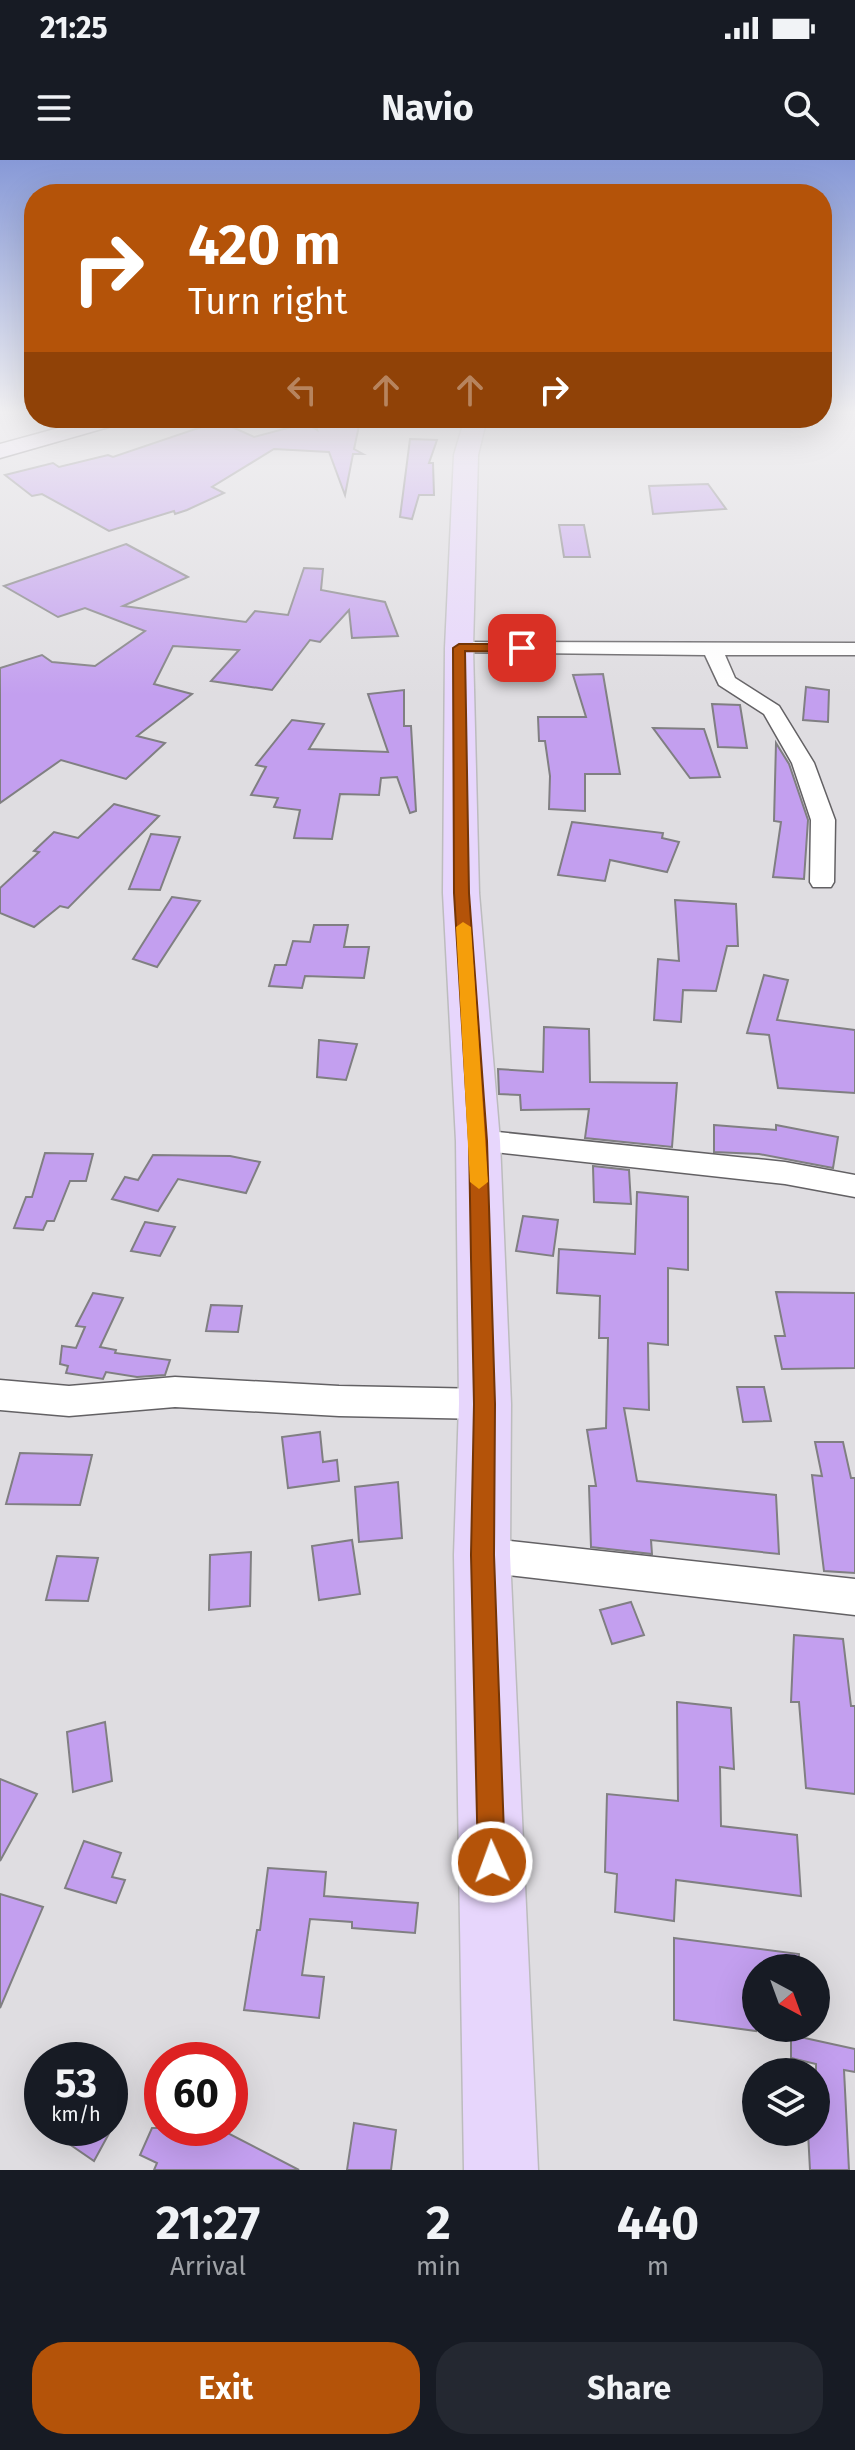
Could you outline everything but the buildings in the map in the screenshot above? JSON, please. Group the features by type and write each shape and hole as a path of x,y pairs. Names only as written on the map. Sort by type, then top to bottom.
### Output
{"main road":[{"path":"465,507 459,648 461,893 478,1141 485,1404 482,1555 501,2170"}],"street":[{"path":"459,648 855,649"},
{"path":"713,649 726,681 772,710 803,763 823,820 822,882"},
{"path":"478,1141 785,1173 855,1186"},
{"path":"0,1395 69,1401 175,1392 339,1401 485,1404"},
{"path":"482,1555 855,1597"}],"slow traffic":[{"path":"463,927 479,1182"}],"route":[{"path":"492,1862 482,1555 485,1404 478,1141 461,893 459,648 522,648"}]}
